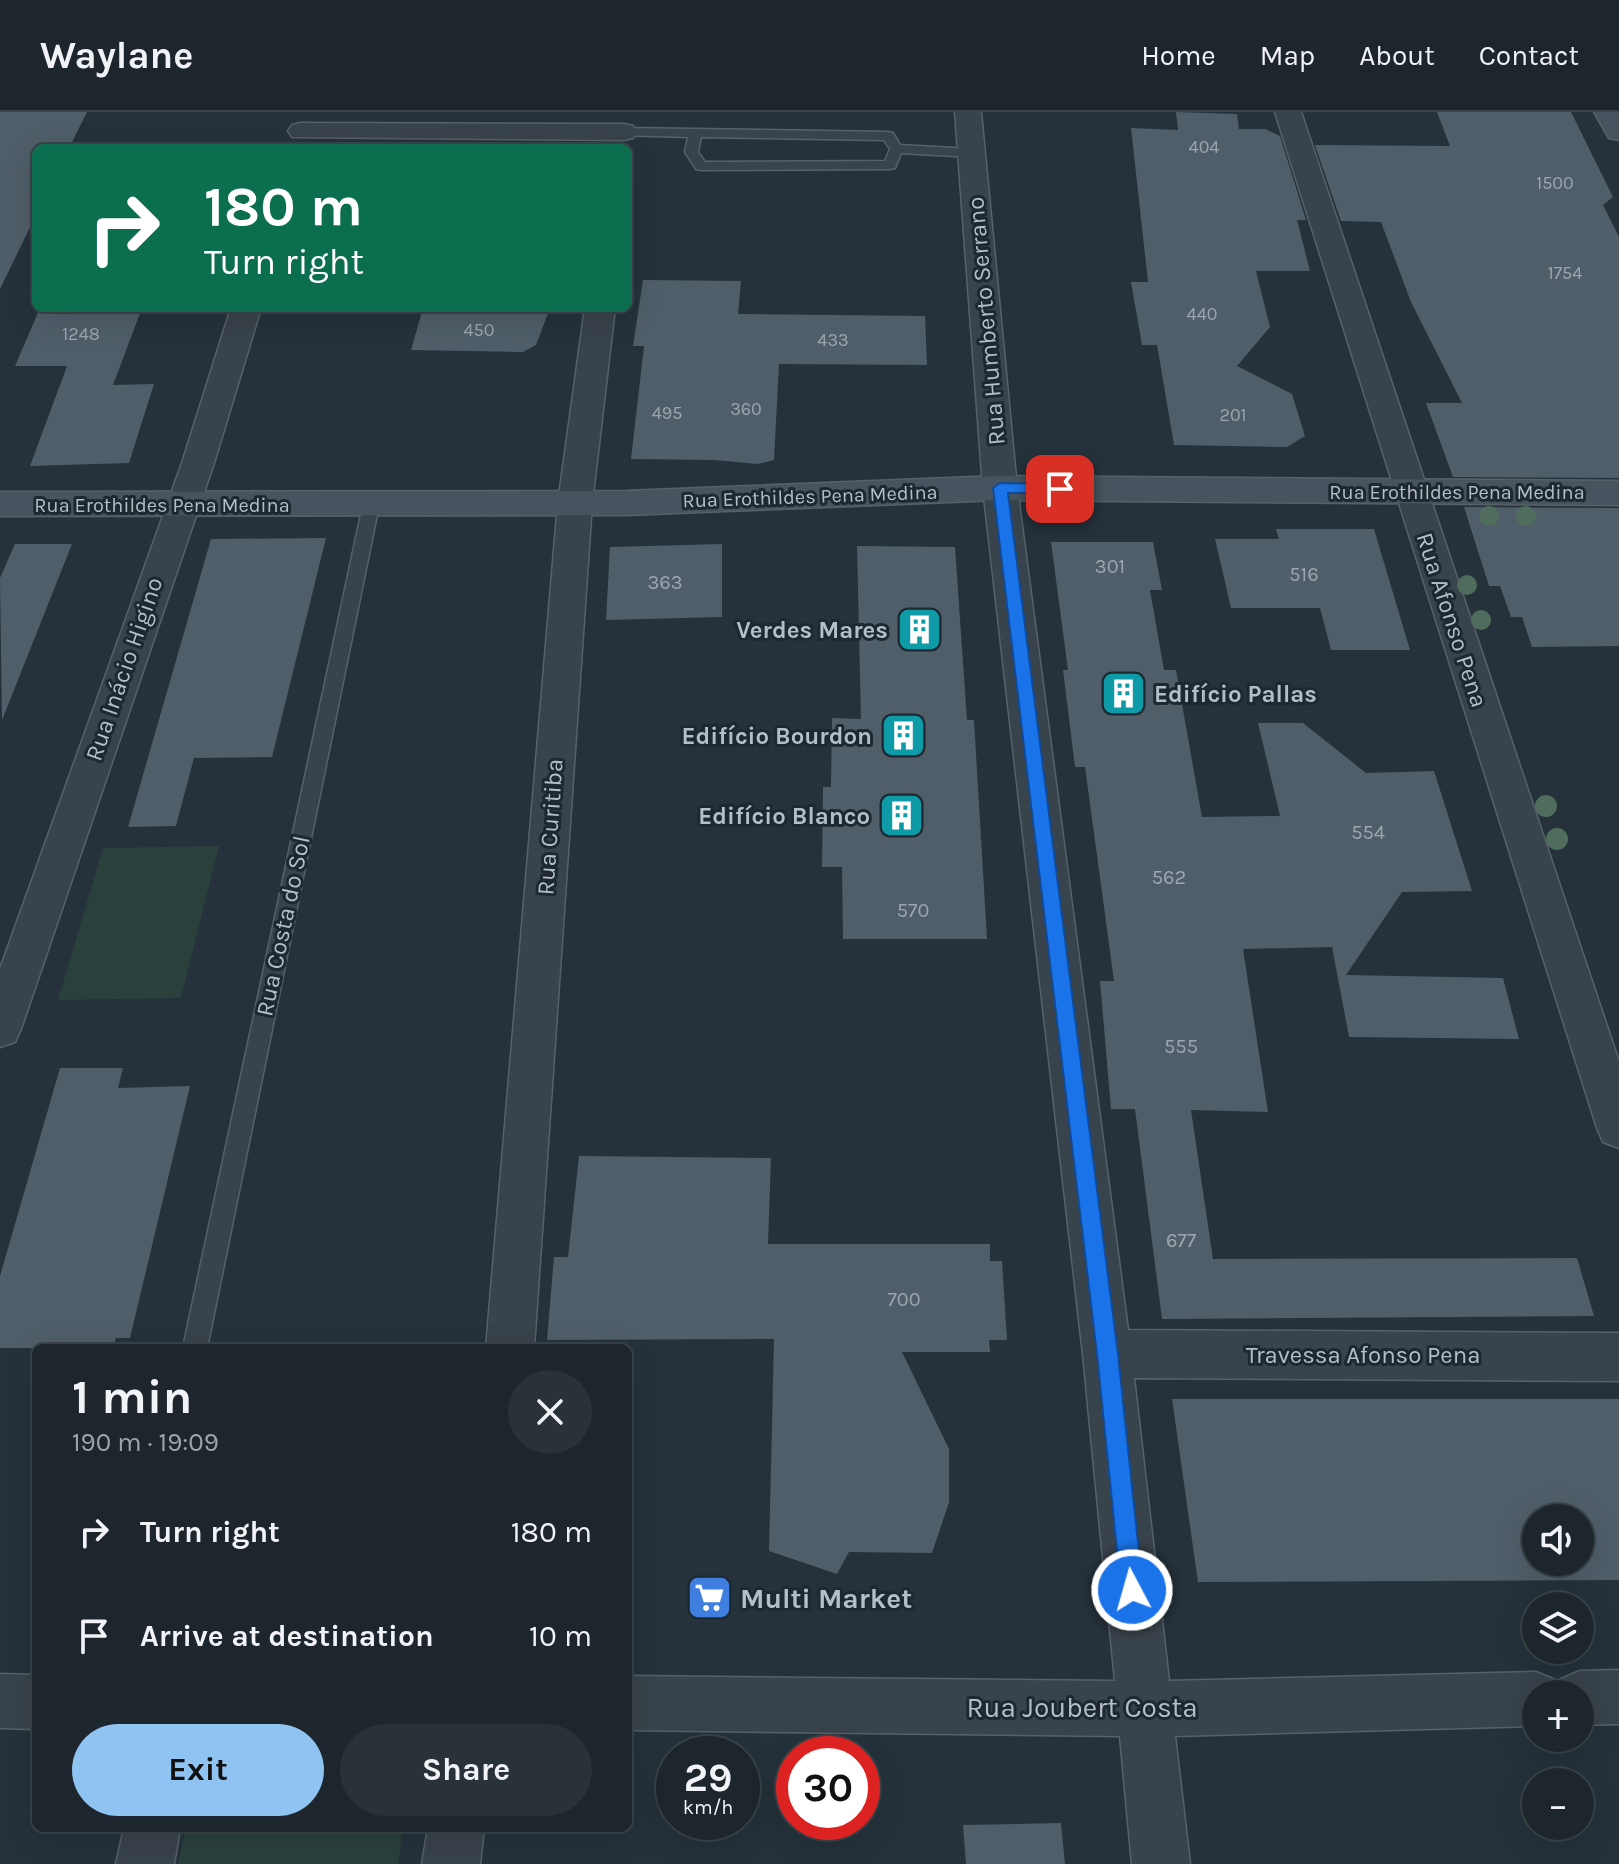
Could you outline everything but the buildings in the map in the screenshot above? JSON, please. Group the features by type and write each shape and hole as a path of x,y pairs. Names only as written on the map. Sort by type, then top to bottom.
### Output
{"street":[{"name":"Rua Humberto Serrano","path":"968,112 1000,488 1107,1354 1161,1864"},
{"name":"Rua Afonso Pena","path":"1288,112 1619,1128"},
{"path":"1608,112 1619,132"},
{"path":"301,130 624,131"},
{"name":"Rua Inácio Higino","path":"0,1029 198,463 245,312"},
{"name":"Rua Curitiba","path":"510,1344 575,503 599,312"},
{"name":"Rua Erothildes Pena Medina","path":"0,504 575,503 1000,488 1619,493"},
{"name":"Travessa Afonso Pena","path":"1107,1354 1619,1357"},
{"path":"1594,1698 1619,1697"},
{"name":"Rua Joubert Costa","path":"632,1703 1145,1709 1522,1699"},
{"path":"0,1701 32,1702"},
{"path":"145,1864 151,1832"},
{"path":"451,1864 455,1832"}],"lane":[{"path":"624,131 888,136 896,149"},
{"path":"696,132 691,152 701,166 890,165 896,149"},
{"path":"896,149 971,153"},
{"name":"Rua Costa do Sol","path":"196,1344 371,505"}],"green space":[{"path":"219,846 181,998 58,1000 103,848"},
{"path":"185,1832 402,1832 398,1864 178,1864"}],"place":[{"name":"Verdes Mares","path":"919,630"},
{"name":"Edifício Pallas","path":"1123,694"},
{"name":"Edifício Bourdon","path":"903,736"},
{"name":"Edifício Blanco","path":"901,816"},
{"name":"Multi Market","path":"709,1598"}],"route":[{"path":"1060,489 1000,488 1107,1354 1132,1590"}]}
